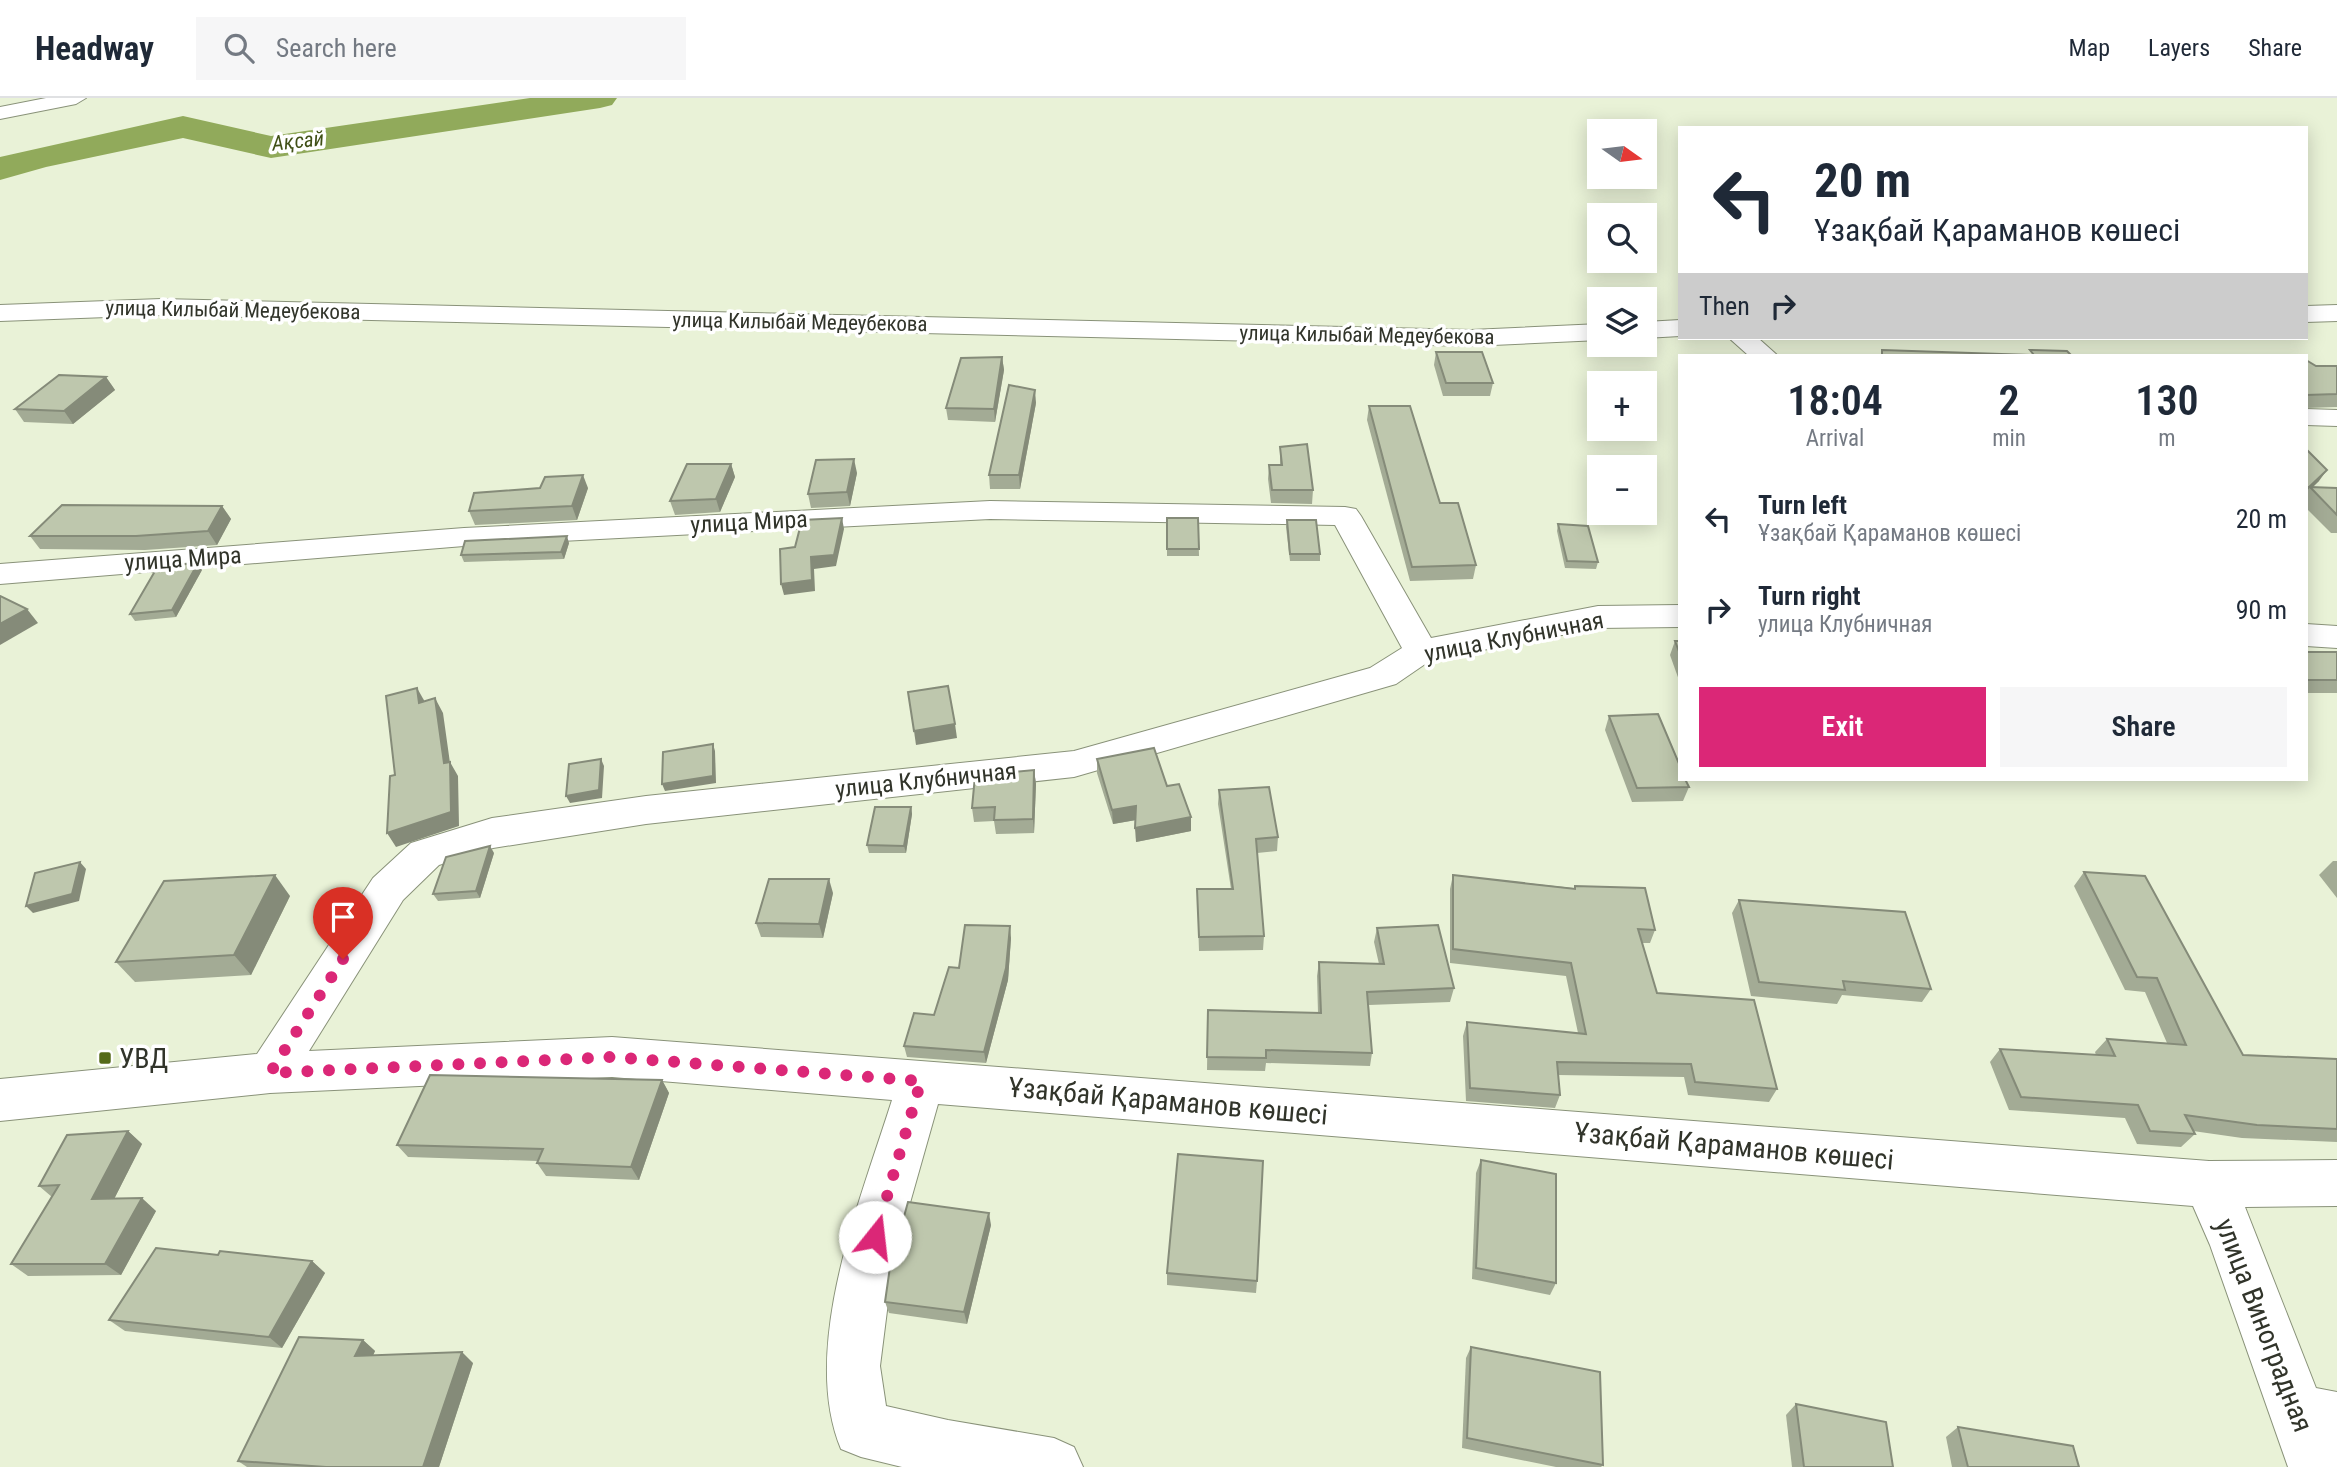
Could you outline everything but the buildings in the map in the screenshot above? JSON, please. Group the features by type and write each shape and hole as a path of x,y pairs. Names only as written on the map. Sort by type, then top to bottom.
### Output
{"street":[{"path":"0,113 76,98"},
{"name":"улица Килыбай Медеубекова","path":"0,313 161,307 1471,338 1587,333"},
{"path":"2308,314 2337,313"},
{"path":"1657,329 1678,328"},
{"path":"1745,340 1763,354"},
{"path":"2308,417 2337,418"},
{"name":"улица Мира","path":"0,574 464,537 990,510 1345,516 1421,651"},
{"name":"улица Клубничная","path":"270,1073 387,889 425,854 492,833 646,810 1074,764 1383,676 1421,651 1598,617 1678,616"},
{"path":"2308,635 2337,637"},
{"name":"Ұзақбай Қараманов көшесі","path":"18,1097 270,1073 612,1057 2209,1184 2337,1184"},
{"path":"921,1081 867,1263 853,1366 861,1429 948,1450 1054,1467"},
{"path":"0,1126 18,1097"},
{"name":"улица Виноградная","path":"2209,1184 2317,1417 2317,1467"}],"waterway":[{"name":"Ақсай","path":"0,169 38,158 183,127 271,147 600,98"}],"place":[{"name":"УВД","path":"105,1058"}],"route":[{"path":"343,959 270,1073 612,1057 921,1081 875,1237"}]}
